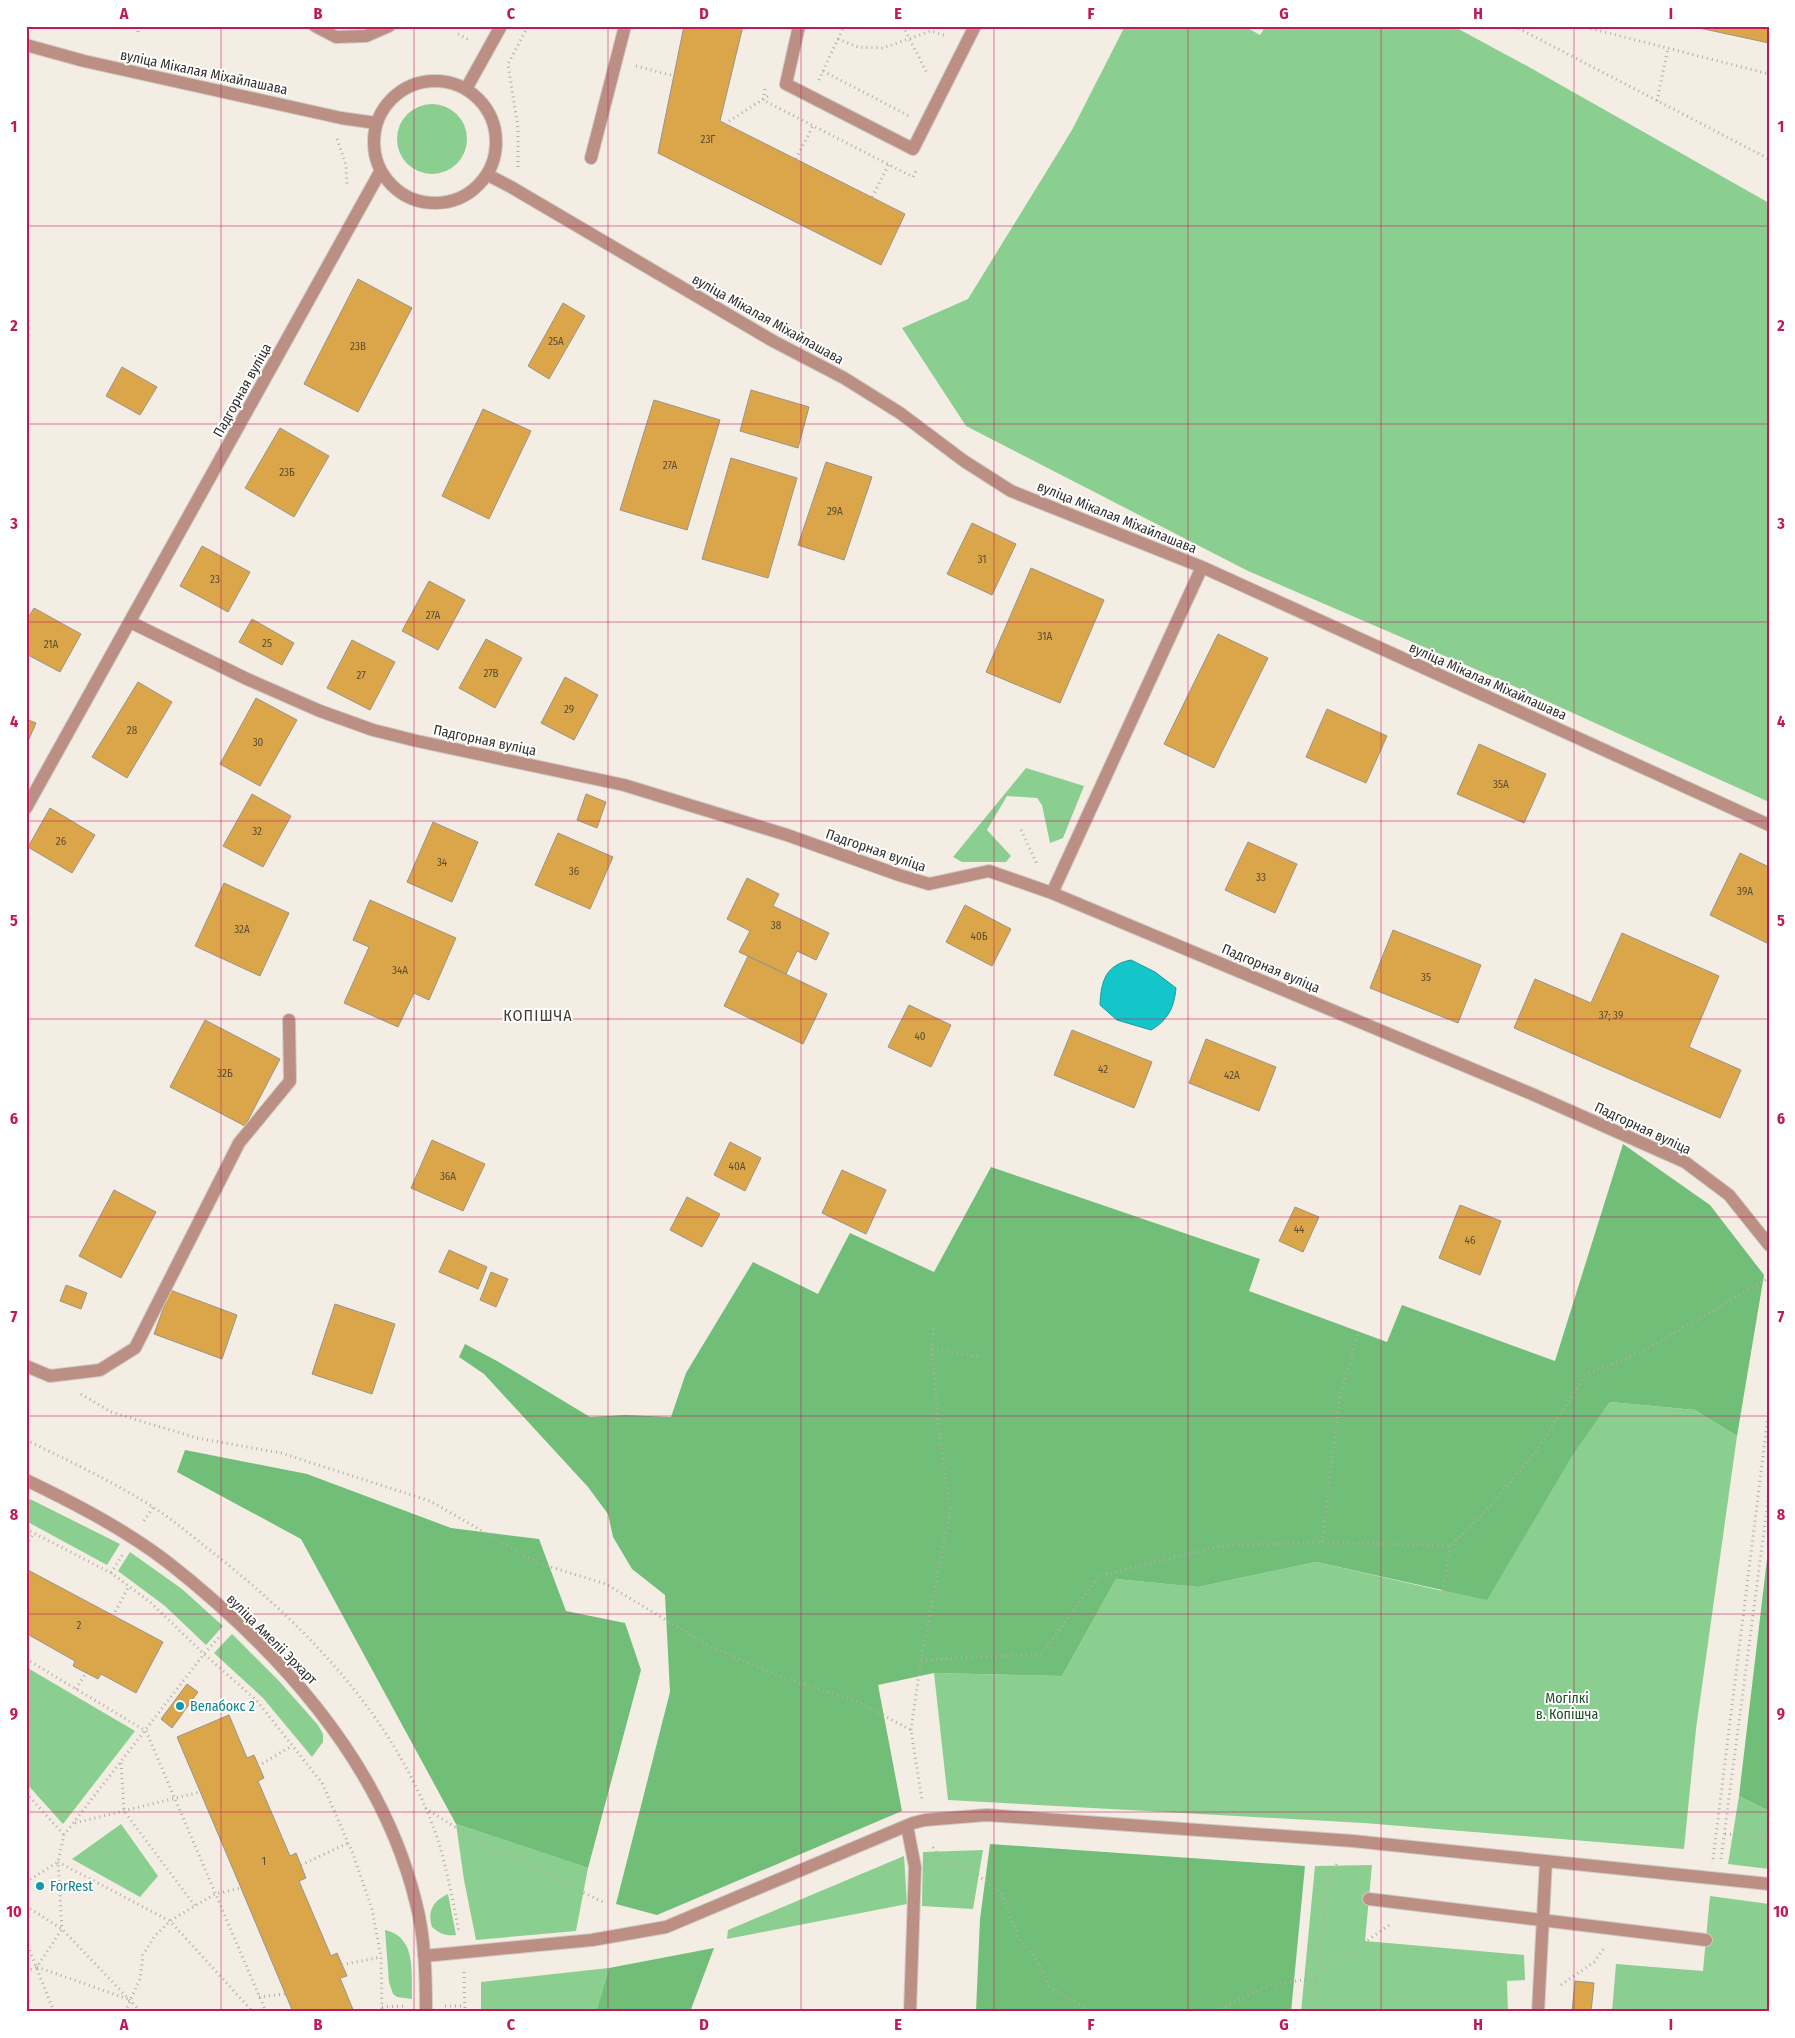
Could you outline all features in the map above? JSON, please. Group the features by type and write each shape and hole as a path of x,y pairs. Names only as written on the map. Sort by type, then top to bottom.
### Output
{"street":[{"path":"315,26 336,37 366,36 388,26"},
{"path":"466,89 501,26"},
{"path":"592,158 625,26"},
{"path":"799,26 786,84 914,149 975,26"},
{"name":"вуліца Мікалая Міхайлашава","path":"26,45 84,61 341,118 376,123"},
{"path":"440,80 466,89 485,105 495,128 496,152 488,176 469,194 446,204 420,203 397,192 380,172 374,156 373,140 376,123 390,99 413,84 440,80"},
{"name":"Падгорная вуліца","path":"26,808 32,786 130,622 380,172"},
{"name":"вуліца Мікалая Міхайлашава","path":"488,176 511,187 773,340 844,378 900,412 964,462 1011,491 1202,568 1769,825"},
{"path":"1052,893 1202,568"},
{"name":"Падгорная вуліца","path":"130,622 293,699 373,730 624,785 787,835 929,884 989,872 1052,893 1541,1098 1685,1162 1729,1195 1769,1246"},
{"path":"26,1366 50,1376 100,1370 135,1348 238,1143 290,1081 289,1020"},
{"name":"вуліца Амеліі Эрхарт","path":"26,1480 67,1500 132,1538 169,1563 234,1620 284,1668 313,1702 356,1760 380,1804 400,1852 416,1902 424,1956 426,2012"},
{"path":"424,1956 592,1940 666,1926 907,1826 925,1820 987,1815 1353,1841 1769,1884"},
{"path":"907,1826 914,1868 910,2012"},
{"path":"1538,2012 1546,1861"},
{"path":"1369,1899 1706,1940"}],"path":[{"path":"138,26 138,34"},
{"path":"511,187 518,166 518,128 508,64 528,26"},
{"path":"810,96 844,26"},
{"path":"903,26 932,82"},
{"path":"1514,26 1769,159"},
{"path":"1582,26 1769,74"},
{"path":"838,40 858,46 884,48 931,31 953,38"},
{"path":"1657,101 1668,48"},
{"path":"616,61 674,76"},
{"path":"823,71 914,118"},
{"path":"725,124 786,84"},
{"path":"796,160 825,104"},
{"path":"336,137 346,165 348,183 340,198 360,208"},
{"path":"872,197 900,142"},
{"path":"1021,830 1052,893"},
{"path":"1443,1591 1450,1546 1483,1514 1536,1452 1585,1375 1643,1351 1769,1278"},
{"path":"934,1325 932,1349 938,1422 950,1511 911,1730 928,1840 941,1860 972,1871 1002,1894 1019,1939 1034,1955 1050,1987 1085,2008 1087,2012"},
{"path":"1322,1542 1340,1396 1360,1332"},
{"path":"932,1349 980,1357"},
{"path":"50,1376 111,1412 197,1438 281,1453 430,1501 538,1563 606,1584 713,1648 787,1680 854,1700 911,1730"},
{"path":"1714,1877 1769,1408"},
{"path":"1714,1877 1725,1834 1769,1494"},
{"path":"26,1528 111,1573 150,1602 257,1701 322,1782 348,1843 372,1909 381,1957 382,2012"},
{"path":"26,1545 34,1533"},
{"path":"922,1660 1042,1654 1099,1576 1222,1546 1322,1542 1450,1546"},
{"path":"113,1616 129,1586"},
{"path":"26,1971 37,1967 62,1929 58,1862 64,1835 204,1654 234,1620"},
{"path":"26,1659 146,1731 258,1998 266,2012"},
{"path":"76,1689 86,1672"},
{"path":"258,1766 292,1746"},
{"path":"121,1763 124,1811 196,1906"},
{"path":"26,1792 64,1835"},
{"path":"74,1823 200,1792"},
{"path":"424,1807 477,1841 603,1902"},
{"path":"1725,1834 1769,1836"},
{"path":"1311,2012 1328,1882 1337,1862 1353,1841"},
{"path":"301,1865 348,1843"},
{"path":"26,1882 58,1862"},
{"path":"58,1862 170,1921 253,2012"},
{"path":"125,2012 140,1979 143,1954 154,1937 170,1921 215,1894 241,1888"},
{"path":"1217,2012 1270,1985 1315,1978 1417,1905"},
{"path":"26,1906 62,1929 141,2012"},
{"path":"1557,1991 1561,1984 1594,1962 1618,1930"},
{"path":"26,1941 54,2012"},
{"path":"342,1965 381,1957"},
{"path":"37,1967 130,2000"},
{"path":"258,1998 285,1994"}],"green space":[{"path":"1125,26 1244,26 1260,35 1266,26 1453,26 1769,203 1769,802 1496,678 1248,571 966,426 902,328 968,299 1072,130"},
{"path":"425,104 439,104 452,110 461,119 467,132 465,152 457,164 439,174 425,174 412,168 403,159 397,146 397,132 403,119 412,110"},
{"path":"1026,768 1084,786 1063,838 1050,843 1042,805 1037,798 1007,796 987,830 1011,856 1006,862 962,862 953,857"},
{"path":"1623,1144 1710,1205 1764,1275 1737,1436 1695,1410 1610,1402 1569,1461 1487,1600 1316,1562 1198,1587 1116,1579 1062,1676 934,1673 878,1685 902,1811 657,1915 616,1904 670,1692 665,1595 632,1569 613,1537 608,1514 588,1487 484,1374 459,1357 465,1344 590,1417 626,1415 671,1417 686,1373 753,1262 818,1294 850,1233 934,1272 991,1167 1260,1259 1249,1291 1387,1342 1402,1305 1555,1361"},
{"name":"Могілкі в. Копішча","path":"1610,1402 1695,1410 1737,1436 1696,1729 1684,1849 1364,1823 948,1800 934,1673 1062,1676 1116,1579 1198,1587 1316,1562 1443,1591 1569,1461"},
{"path":"185,1450 307,1474 451,1528 539,1539 566,1611 625,1623 641,1670 588,1868 456,1824 301,1539 177,1472"},
{"path":"30,1499 120,1544 107,1565 26,1521 26,1505"},
{"path":"1769,1542 1769,1811 1739,1796"},
{"path":"130,1552 182,1589 223,1626 206,1645 165,1606 118,1571"},
{"path":"232,1634 279,1681 318,1725 323,1734 323,1742 312,1757 263,1698 214,1653"},
{"path":"26,1667 135,1731 63,1824 26,1783"},
{"path":"1739,1796 1769,1811 1769,1869 1728,1864"},
{"path":"121,1824 158,1876 140,1897 72,1859"},
{"path":"456,1824 588,1868 576,1931 476,1940 464,1880"},
{"path":"990,1844 1305,1866 1291,2012 976,2012 980,1919"},
{"path":"983,1850 973,1909 922,1906 923,1852"},
{"path":"904,1856 907,1904 727,1939 728,1930"},
{"path":"1372,1865 1365,1941 1524,1955 1525,1980 1507,1981 1508,2012 1301,2012 1315,1866"},
{"path":"448,1894 456,1935 440,1933 432,1927 430,1916 432,1907 438,1900"},
{"path":"1710,1896 1769,1904 1769,2012 1612,2012 1616,1964 1703,1971"},
{"path":"385,1930 403,1940 407,1948 411,1967 412,1999 397,1997 393,1994 389,1982"},
{"path":"714,1948 690,2012 596,2012 609,1968"},
{"path":"609,1968 596,2012 481,2012 481,1982"}],"water":[{"path":"1131,960 1155,972 1176,988 1174,1002 1169,1013 1162,1022 1151,1030 1117,1020 1100,1005 1103,982 1110,970 1122,962"}],"building":[{"path":"684,26 743,26 720,121 905,214 881,265 658,153"},
{"path":"1690,26 1769,26 1769,43"},
{"path":"358,279 412,308 358,412 304,384"},
{"path":"563,303 585,316 549,379 528,366"},
{"path":"122,367 157,387 140,415 106,396"},
{"path":"751,390 809,407 798,448 740,431"},
{"path":"654,400 720,420 687,530 620,510"},
{"path":"483,409 531,431 489,519 442,496"},
{"path":"280,428 329,456 294,517 245,488"},
{"path":"731,458 797,478 768,578 702,559"},
{"path":"826,462 872,477 844,560 798,545"},
{"path":"972,523 1016,544 992,595 947,574"},
{"path":"202,546 250,572 228,612 180,586"},
{"path":"1031,568 1104,600 1060,703 986,672"},
{"path":"429,581 465,600 438,650 402,631"},
{"path":"34,608 81,634 60,672 26,654 26,621"},
{"path":"252,619 294,643 282,665 239,642"},
{"path":"1218,634 1268,658 1214,768 1164,744"},
{"path":"486,639 522,658 495,708 459,688"},
{"path":"352,640 395,662 370,710 327,688"},
{"path":"565,677 598,695 574,740 541,723"},
{"path":"138,682 172,702 127,778 92,757"},
{"path":"256,698 297,720 260,786 220,764"},
{"path":"1327,709 1387,736 1366,783 1306,757"},
{"path":"26,719 36,723 26,746"},
{"path":"1479,744 1546,774 1524,823 1457,794"},
{"path":"252,794 291,816 263,867 223,846"},
{"path":"586,794 606,802 597,828 577,820"},
{"path":"50,808 95,835 72,873 28,847"},
{"path":"433,822 478,842 452,902 407,882"},
{"path":"558,833 613,857 590,909 535,885"},
{"path":"1248,842 1297,864 1275,913 1225,890"},
{"path":"1740,853 1769,867 1769,944 1710,915"},
{"path":"747,878 779,894 773,906 829,933 816,960 797,951 786,974 739,952 750,931 727,919"},
{"path":"224,883 289,913 260,976 195,946"},
{"path":"370,900 456,938 429,1000 414,993 398,1027 344,1003 369,947 353,940"},
{"path":"965,905 1011,929 992,966 946,942"},
{"path":"1393,930 1481,965 1458,1023 1370,988"},
{"path":"1622,933 1719,976 1689,1047 1741,1070 1720,1118 1514,1028 1535,979 1591,1003"},
{"path":"748,956 827,994 803,1044 724,1006"},
{"path":"909,1005 951,1025 931,1067 888,1047"},
{"path":"205,1020 280,1059 245,1126 170,1087"},
{"path":"1072,1030 1152,1062 1134,1108 1054,1075"},
{"path":"1206,1039 1276,1067 1259,1111 1189,1083"},
{"path":"432,1140 485,1164 463,1211 411,1188"},
{"path":"730,1142 761,1158 745,1191 714,1175"},
{"path":"842,1170 886,1190 866,1234 822,1213"},
{"path":"114,1190 156,1212 121,1278 79,1256"},
{"path":"687,1197 720,1214 702,1247 670,1230"},
{"path":"1460,1205 1501,1221 1480,1275 1439,1258"},
{"path":"1295,1207 1319,1217 1303,1252 1279,1241"},
{"path":"449,1250 487,1267 478,1289 439,1272"},
{"path":"491,1272 508,1279 496,1307 480,1300"},
{"path":"66,1285 87,1293 81,1309 60,1301"},
{"path":"170,1290 237,1315 222,1359 154,1334"},
{"path":"335,1304 395,1324 372,1394 312,1374"},
{"path":"26,1569 163,1642 136,1693 101,1674 98,1679 73,1666 75,1661 29,1635 26,1640"},
{"name":"Велабокс 2","path":"187,1684 198,1692 172,1728 161,1719"},
{"path":"229,1715 247,1758 254,1755 264,1778 258,1781 290,1856 296,1853 306,1878 299,1881 331,1956 337,1953 347,1976 340,1978 354,2012 293,2012 177,1737"},
{"path":"1575,1981 1594,1983 1591,2012 1572,2012"}],"place":[{"name":"Велабокс 2","path":"180,1706"},
{"name":"ForRest","path":"40,1886"}],"district":[{"name":"КОПІШЧА","path":"538,1015"}]}
